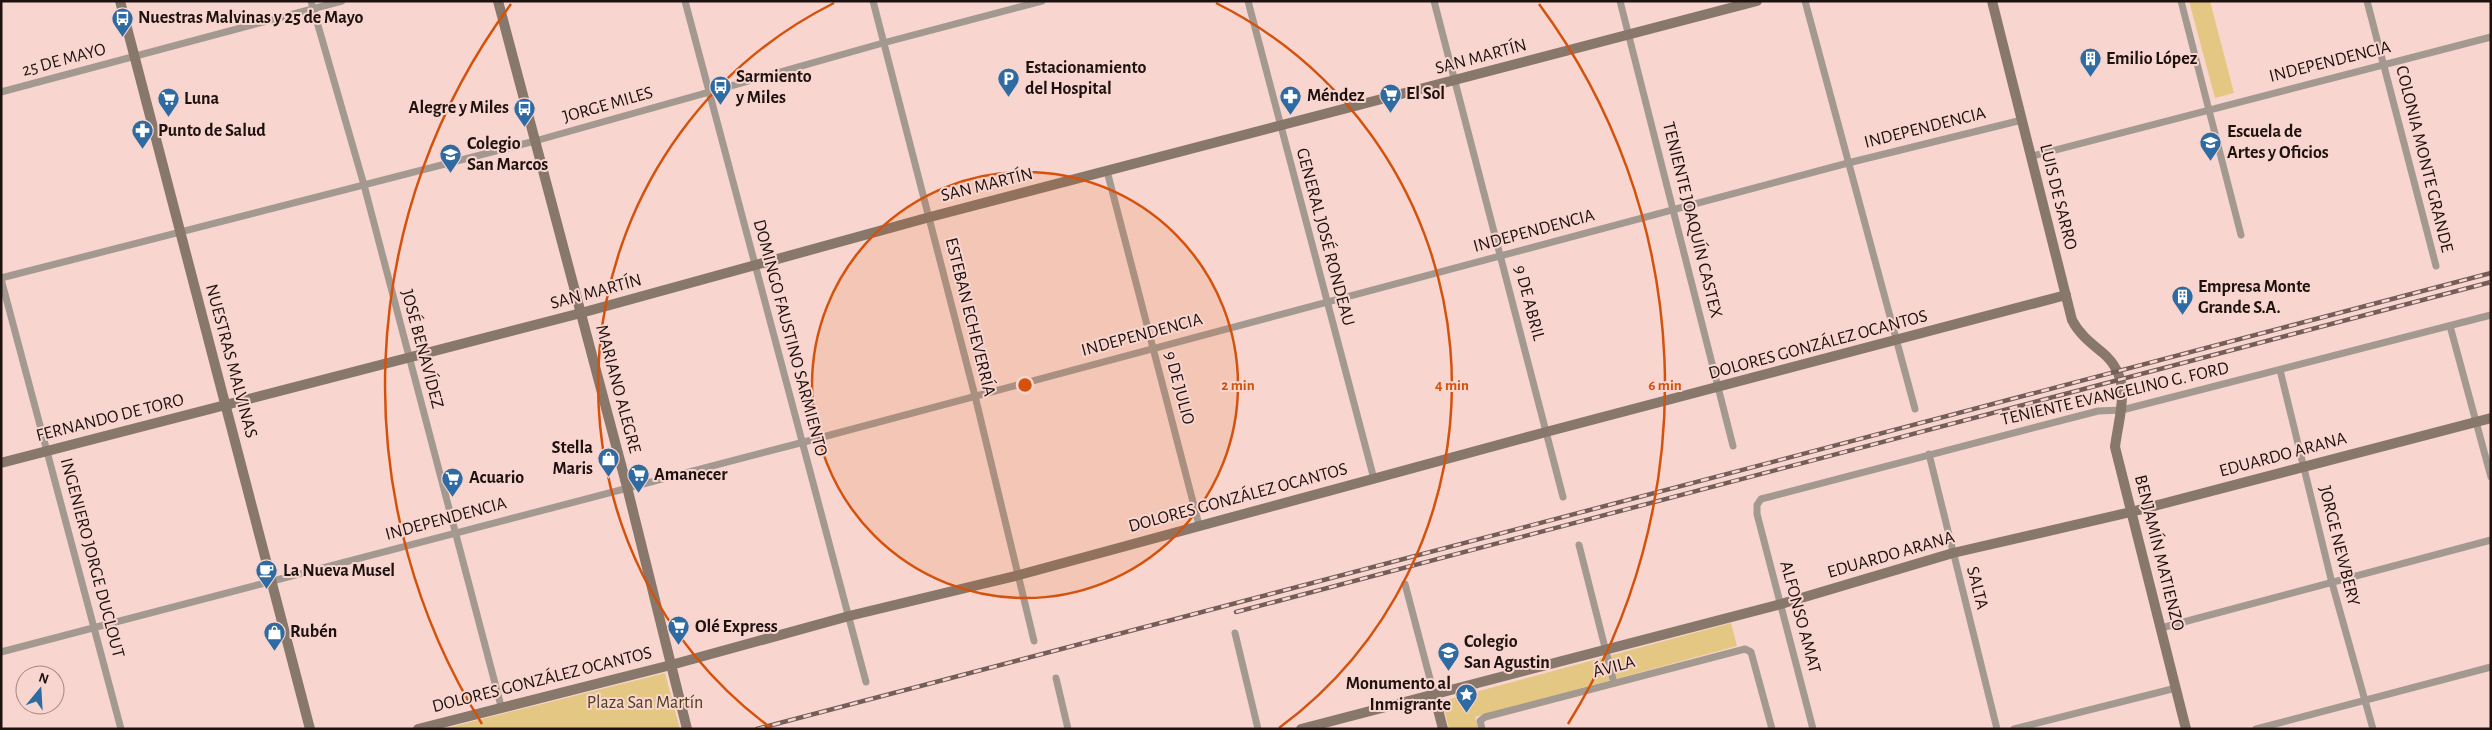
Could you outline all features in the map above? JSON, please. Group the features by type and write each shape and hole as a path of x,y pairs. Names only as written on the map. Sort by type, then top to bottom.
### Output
{"street":[{"name":"NUESTRAS MALVINAS","path":"120,1 227,405 270,581 310,729"},
{"name":"25 DE MAYO","path":"1,92 134,57 312,5 342,1"},
{"name":"MARIANO ALEGRE","path":"498,1 627,487 687,729"},
{"name":"DOMINGO FAUSTINO SARMIENTO","path":"685,1 754,265 804,442 866,682"},
{"name":"ESTEBAN ECHEVERRÍA","path":"873,1 930,217 1034,641"},
{"name":"JORGE MILES","path":"1,279 180,231 535,141 883,43 1042,1"},
{"name":"GENERAL JOSÉ RONDEAU","path":"1248,1 1374,479"},
{"name":"9 DE ABRIL","path":"1434,1 1453,81 1563,497"},
{"name":"TENIENTE JOAQUÍN CASTEX","path":"1620,1 1733,446"},
{"name":"SAN MARTÍN","path":"227,405 581,314 930,217 1757,1"},
{"path":"1805,1 1895,341 1915,409"},
{"name":"LUIS DE SARRO","path":"1992,1 2066,295 2076,327 2115,364 2122,384"},
{"path":"2181,1 2242,235"},
{"name":"COLONIA MONTE GRANDE","path":"2367,1 2436,266"},
{"name":"JOSÉ BENAVÍDEZ","path":"312,5 364,185 501,706"},
{"name":"INDEPENDENCIA","path":"2032,156 2209,108 2491,36"},
{"name":"INDEPENDENCIA","path":"1,652 804,442 1848,163 2022,120"},
{"name":"9 DE JULIO","path":"1107,171 1199,525"},
{"name":"INGENIERO JORGE DUCLOUT","path":"1,279 121,729"},
{"name":"DOLORES GONZÁLEZ OCANTOS","path":"418,729 849,616 1019,575 1546,432 1719,388 2066,295"},
{"name":"TENIENTE EVANGELINO G. FORD","path":"1757,514 1757,505 1768,496 2098,411 2122,410 2491,315"},
{"path":"2450,326 2491,477"},
{"name":"JORGE NEWBERY","path":"2280,370 2332,583 2373,729"},
{"name":"BENJAMÍN MATIENZO","path":"2122,384 2122,410 2115,447 2186,729"},
{"name":"FERNANDO DE TORO","path":"1,463 227,405"},
{"name":"EDUARDO ARANA","path":"1301,729 1605,648 1781,604 1953,553 2131,512 2491,418"},
{"name":"SALTA","path":"1929,454 1997,729"},
{"name":"ALFONSO AMAT","path":"1757,514 1814,729"},
{"path":"2162,628 2491,540"},
{"path":"1580,545 1614,683"},
{"path":"1405,584 1442,729"},
{"path":"1235,633 1258,729"},
{"name":"ÁVILA","path":"1482,729 1480,721 1485,717 1740,649 1751,652 1772,729"},
{"path":"2256,729 2491,667"},
{"path":"1056,678 1068,729"},
{"path":"2014,729 2176,688"}],"green space":[{"path":"2189,1 2210,1 2234,93 2215,98"},
{"path":"1731,623 1737,646 1475,717 1478,729 1449,729 1442,701"},
{"name":"Plaza San Martín","path":"665,673 680,729 443,729"}],"railway":[{"path":"757,729 2491,273"},
{"path":"1236,612 2491,282"}],"place":[{"name":"Nuestras Malvinas y 25 de Mayo","path":"122,37"},
{"name":"Emilio López","path":"2090,78"},
{"name":"Estacionamiento del Hospital","path":"1009,97"},
{"name":"Sarmiento y Miles","path":"720,106"},
{"name":"El Sol","path":"1390,113"},
{"name":"Méndez","path":"1291,115"},
{"name":"Luna","path":"168,118"},
{"name":"Alegre y Miles","path":"525,127"},
{"name":"Punto de Salud","path":"142,150"},
{"name":"Escuela de Artes y Oficios","path":"2211,161"},
{"name":"Colegio San Marcos","path":"451,173"},
{"name":"Empresa Monte Grande S.A.","path":"2182,316"},
{"name":"Stella Maris","path":"609,477"},
{"name":"Amanecer","path":"638,494"},
{"name":"Acuario","path":"453,497"},
{"name":"La Nueva Musel","path":"267,590"},
{"name":"Olé Express","path":"679,646"},
{"name":"Rubén","path":"274,651"},
{"name":"Colegio San Agustin","path":"1448,671"},
{"name":"Monumento al Inmigrante","path":"1467,713"}]}
